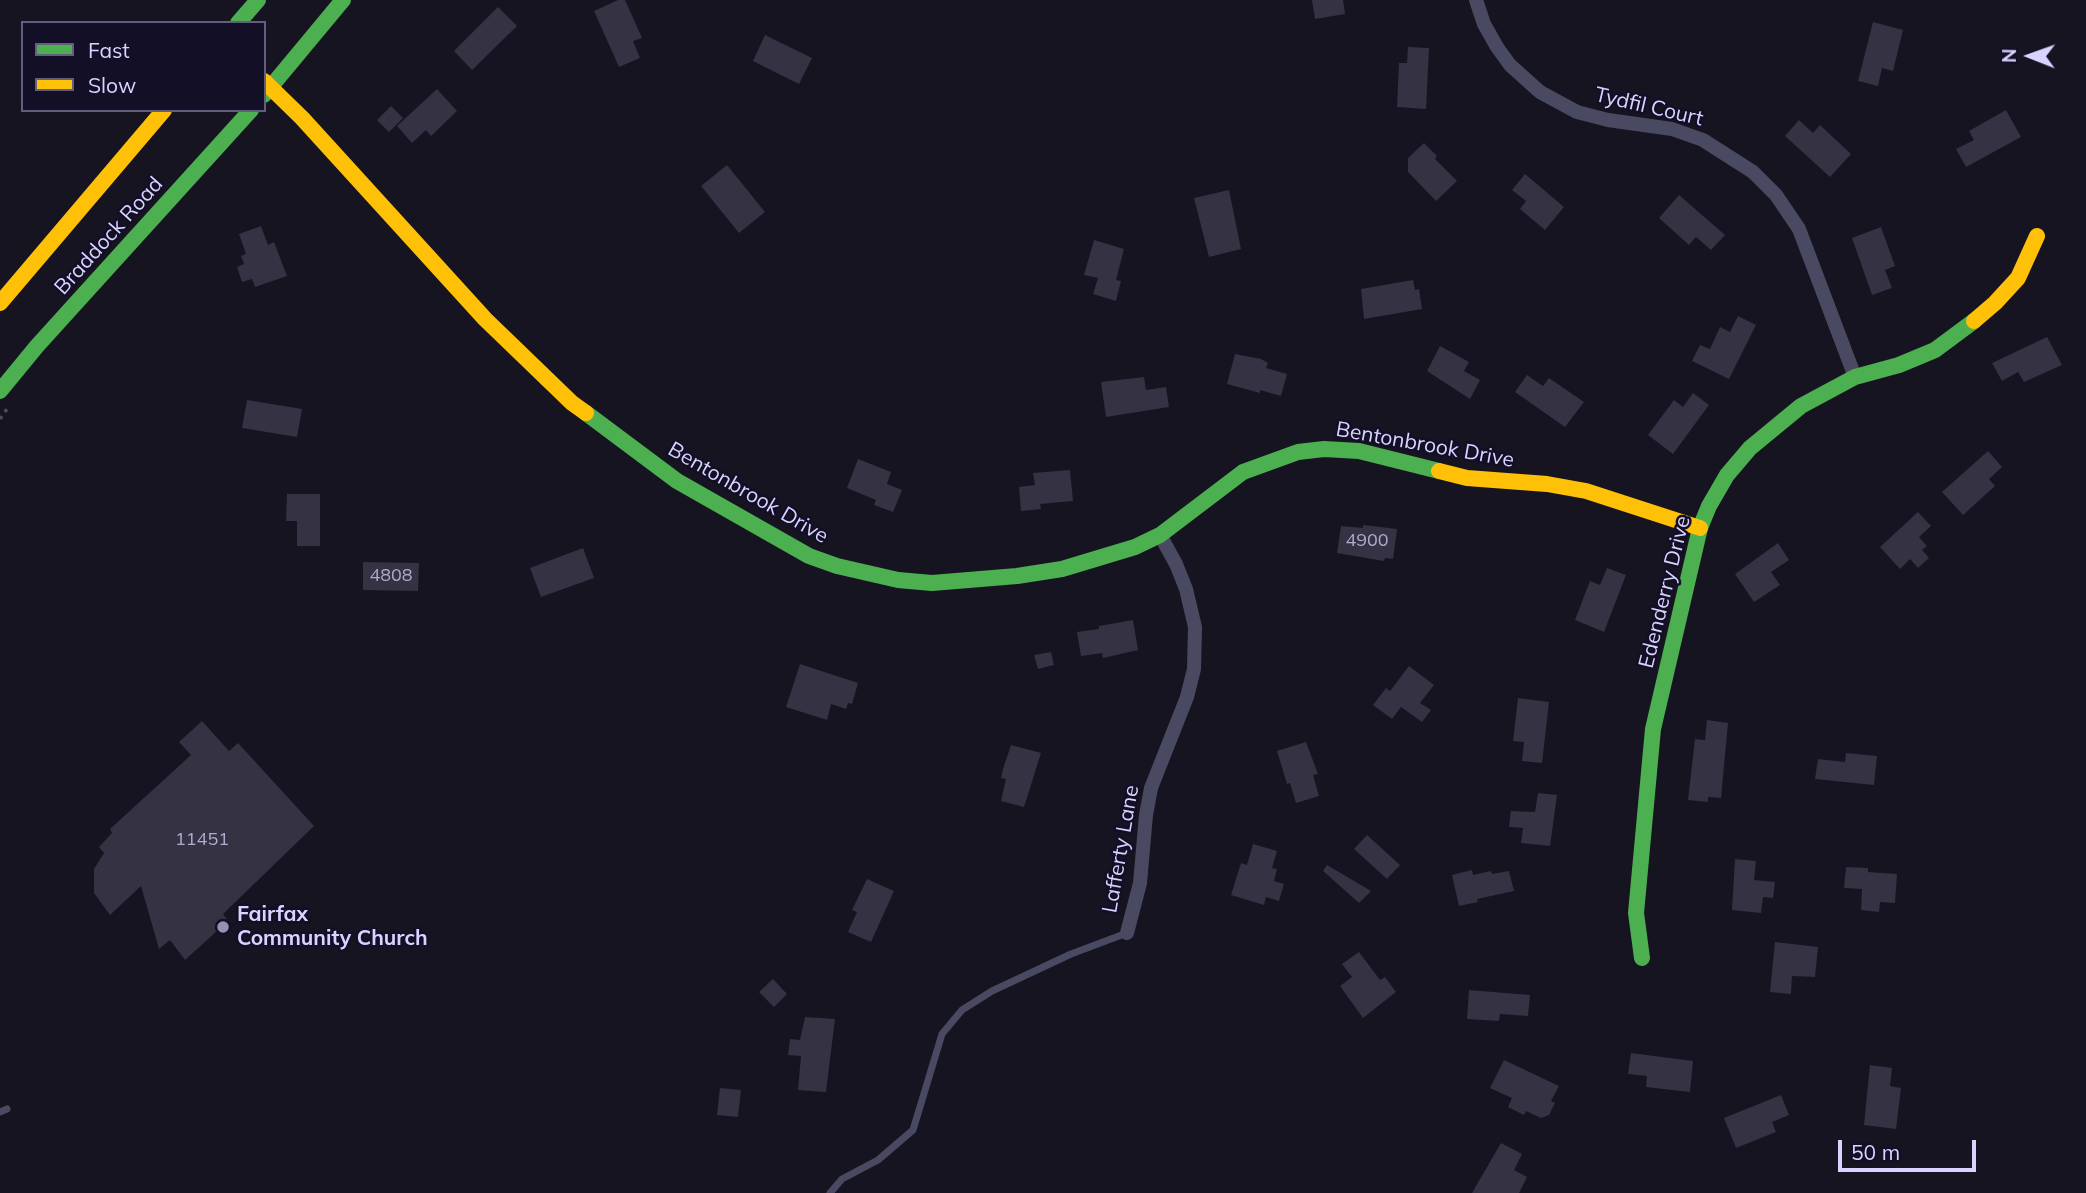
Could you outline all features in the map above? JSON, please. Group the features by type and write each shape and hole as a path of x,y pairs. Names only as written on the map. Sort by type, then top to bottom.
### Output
{"street":[{"path":"240,21 258,0"},
{"path":"266,88 343,0"},
{"name":"Tydfil Court","path":"1476,0 1484,24 1497,47 1510,65 1540,92 1577,112 1672,130 1703,140 1753,172 1776,195 1803,238 1856,377"},
{"name":"Bentonbrook Drive","path":"266,88 302,118 485,319 572,403 677,481 809,556 837,566 898,580 965,582 1062,569 1135,547 1160,535 1242,472 1277,457 1324,449 1359,451 1466,478 1547,484 1586,491 1700,528"},
{"name":"Braddock Road","path":"0,303 162,112"},
{"name":"Braddock Road","path":"0,391 37,346 249,112"},
{"name":"Edenderry Drive","path":"1642,958 1636,913 1653,729 1700,528 1709,506 1727,475 1750,448 1801,406 1830,388 1856,377 1899,365 1935,350 1959,334 1995,303 2018,278 2037,236"},
{"name":"Lafferty Lane","path":"1127,933 1140,883 1151,788 1187,698 1194,669 1195,627 1186,589 1160,535"}],"lane":[{"path":"830,1193 842,1179 878,1160 913,1130 942,1034 962,1010 992,991 1070,954 1127,933"}],"building":[{"path":"618,0 625,0 642,38 633,41 640,58 619,67 594,11"},
{"path":"1312,0 1343,0 1345,14 1315,19"},
{"path":"498,7 517,26 472,70 454,51"},
{"path":"1873,22 1903,30 1893,71 1882,68 1878,86 1858,81"},
{"path":"765,35 812,58 799,84 753,61"},
{"path":"1408,47 1429,48 1426,109 1397,107 1399,63 1407,63"},
{"path":"437,89 457,111 431,136 426,130 412,143 397,126"},
{"path":"391,106 403,118 389,132 377,120"},
{"path":"2006,110 2021,137 1966,167 1956,149 1974,140 1969,131"},
{"path":"1799,120 1813,133 1820,125 1851,154 1830,177 1785,136"},
{"path":"1424,143 1437,156 1435,159 1457,181 1436,201 1408,172 1408,158"},
{"path":"727,165 765,212 739,233 701,186"},
{"path":"1525,174 1564,207 1545,230 1520,209 1526,201 1512,190"},
{"path":"1229,190 1241,249 1209,257 1194,198"},
{"path":"1679,195 1725,235 1711,250 1696,237 1689,245 1659,218"},
{"path":"261,226 268,245 274,242 287,276 255,287 252,279 242,282 237,267 244,264 241,256 246,254 239,234"},
{"path":"1881,227 1895,266 1885,270 1892,288 1872,295 1852,238"},
{"path":"1094,240 1124,249 1116,280 1121,281 1116,301 1093,294 1098,278 1084,275"},
{"path":"1413,280 1415,290 1419,289 1422,309 1364,319 1361,289"},
{"path":"1738,316 1756,325 1729,379 1692,361 1700,345 1710,349 1720,327 1730,332"},
{"path":"2047,337 2062,365 2024,382 2018,372 2002,381 1992,363"},
{"path":"1440,346 1469,362 1464,371 1480,380 1470,399 1427,371"},
{"path":"1235,354 1261,359 1268,363 1266,368 1287,374 1281,396 1227,384"},
{"path":"1527,375 1543,386 1549,378 1584,402 1565,427 1515,392"},
{"path":"1144,377 1146,390 1166,387 1169,407 1106,417 1101,382"},
{"path":"1693,393 1709,405 1673,454 1648,435 1674,400 1683,407"},
{"path":"247,400 302,409 297,437 242,428"},
{"path":"1988,451 2002,467 1989,479 1995,486 1963,515 1942,492"},
{"path":"858,459 891,472 887,484 902,490 893,512 874,505 876,500 847,488"},
{"path":"1070,470 1073,501 1040,504 1041,509 1021,511 1019,487 1035,485 1033,473"},
{"path":"287,494 320,494 320,546 297,546 297,521 286,521"},
{"path":"1918,512 1931,526 1919,537 1927,546 1922,550 1929,558 1918,568 1910,559 1900,569 1880,547"},
{"path":"1363,525 1397,529 1393,559 1385,558 1384,561 1337,553 1341,526 1363,528"},
{"path":"1778,543 1789,560 1771,572 1780,585 1754,602 1735,574"},
{"path":"583,548 594,578 541,597 530,568"},
{"path":"363,562 419,563 418,591 363,590"},
{"path":"1607,568 1626,575 1604,632 1575,620 1590,581 1600,585"},
{"path":"1133,620 1138,650 1103,658 1102,653 1081,656 1077,632"},
{"path":"1051,652 1054,665 1038,669 1034,655"},
{"path":"800,664 858,683 852,704 848,703 846,709 831,704 827,720 786,707"},
{"path":"1409,666 1434,685 1420,703 1431,710 1422,722 1401,707 1392,719 1373,705 1386,688 1390,691"},
{"path":"1518,698 1549,702 1542,763 1522,761 1524,742 1513,741"},
{"path":"1707,720 1728,723 1721,798 1708,797 1708,802 1688,800 1695,739 1705,740"},
{"path":"202,721 229,751 238,743 314,826 223,914 228,921 185,960 170,940 159,949 141,886 110,915 94,893 94,869 104,853 99,847 112,833 110,829 191,755 179,742"},
{"path":"1306,742 1318,774 1313,775 1319,796 1296,803 1277,751"},
{"path":"1011,745 1041,753 1024,807 1001,801 1006,779 1001,778"},
{"path":"1846,753 1877,756 1874,785 1815,779 1818,759 1845,762"},
{"path":"1538,793 1557,795 1550,846 1521,843 1523,828 1509,827 1511,811 1535,812"},
{"path":"1367,835 1400,865 1387,879 1354,849"},
{"path":"1253,844 1277,851 1272,868 1277,869 1274,881 1284,884 1279,901 1266,897 1264,905 1231,895 1241,863 1247,865"},
{"path":"1735,859 1756,861 1754,880 1775,882 1773,898 1763,897 1761,913 1732,910"},
{"path":"1327,865 1371,891 1359,903 1323,871"},
{"path":"1846,867 1897,874 1895,903 1880,902 1879,912 1861,910 1862,889 1844,888"},
{"path":"1472,870 1473,875 1509,871 1514,891 1459,906 1452,875"},
{"path":"867,879 894,891 871,942 848,932 857,912 852,910"},
{"path":"1775,942 1818,947 1815,977 1792,976 1791,994 1770,992"},
{"path":"1359,952 1380,980 1385,977 1396,992 1363,1018 1340,986 1352,977 1342,964"},
{"path":"773,979 787,994 774,1007 759,992"},
{"path":"1469,990 1530,995 1528,1016 1500,1014 1499,1021 1467,1019"},
{"path":"805,1017 835,1019 826,1092 798,1090 801,1056 788,1055 790,1039 800,1040"},
{"path":"1631,1053 1693,1061 1690,1092 1646,1087 1647,1076 1628,1074"},
{"path":"1504,1060 1559,1086 1551,1101 1555,1103 1549,1115 1541,1118 1526,1111 1524,1115 1508,1107 1512,1098 1490,1088"},
{"path":"1870,1065 1892,1068 1890,1086 1901,1088 1896,1129 1864,1125"},
{"path":"720,1088 741,1090 738,1117 717,1115"},
{"path":"1781,1095 1789,1115 1772,1122 1776,1132 1736,1148 1724,1118"},
{"path":"1501,1143 1522,1154 1514,1170 1527,1177 1519,1193 1472,1193"}],"traffic: fast":[{"path":"240,21 258,0"},
{"path":"266,93 343,0"},
{"path":"0,391 37,346 249,112"},
{"path":"1642,958 1636,913 1653,729 1700,528 1709,506 1727,475 1750,448 1801,406 1855,377 1899,365 1935,350 1974,321"},
{"path":"586,413 677,481 809,556 837,566 898,580 932,583 1017,576 1062,569 1135,547 1160,535 1243,472 1298,452 1324,449 1359,451 1439,471"}],"traffic: slow":[{"path":"266,83 302,118 485,319 572,403 586,413"},
{"path":"0,303 162,112"},
{"path":"1974,321 2018,278 2037,236"},
{"path":"1439,471 1467,478 1547,484 1586,491 1700,528"}],"place":[{"name":"Fairfax Community Church","path":"223,927"}]}
